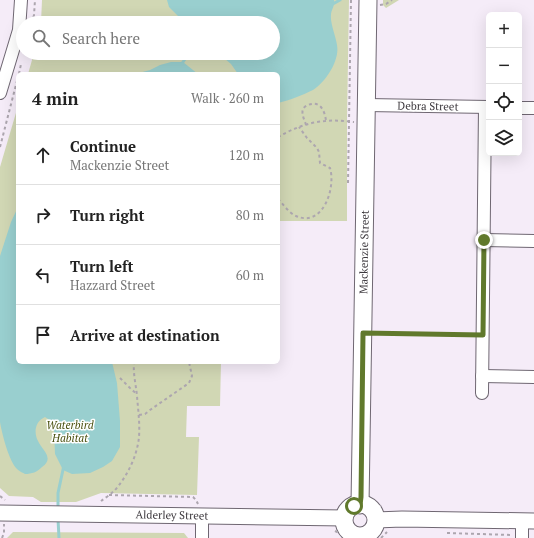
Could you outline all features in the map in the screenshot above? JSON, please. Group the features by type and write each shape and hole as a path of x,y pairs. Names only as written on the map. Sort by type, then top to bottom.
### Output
{"main road":[{"name":"Mackenzie Street","path":"360,505 366,105 374,3"},
{"path":"356,505 360,505 372,510 376,520 370,532 360,537 349,531 345,525 345,518 350,509 356,505"}],"street":[{"path":"20,16 21,0"},
{"path":"0,94 16,40"},
{"name":"Debra Street","path":"366,105 486,107"},
{"path":"522,108 534,108"},
{"path":"482,393 487,120"},
{"path":"484,240 534,241"},
{"path":"482,376 534,377"},
{"path":"200,510 202,538"},
{"name":"Alderley Street","path":"0,513 70,514 200,510 345,518"},
{"path":"376,520 402,518 525,529"}],"path":[{"path":"34,16 35,0"},
{"path":"348,183 351,0"},
{"path":"374,3 386,4 392,0"},
{"path":"0,147 16,85"},
{"path":"306,125 302,113 305,106 311,104 317,104 321,107 324,111 326,121"},
{"path":"280,136 316,122 349,121"},
{"path":"280,201 296,216 306,218 316,215 325,206 329,197 332,173 330,168 320,163 317,148 300,128"},
{"path":"363,333 483,335"},
{"path":"134,364 139,415 139,436 132,465 116,489 109,495 193,497 196,500 200,510"},
{"path":"139,415 145,414 190,383 192,376 190,364"},
{"path":"120,378 137,394"},
{"path":"447,533 525,529"},
{"path":"381,538 386,532 394,532"}],"green space":[{"path":"42,0 349,0 347,221 280,221 280,72 29,72 32,60 280,60 280,16 41,16"},
{"path":"383,0 399,0 386,8 383,5"},
{"name":"Waterbird Habitat","path":"16,113 16,364 221,364 220,406 187,406 186,437 199,437 197,495 101,493 76,502 41,502 33,497 9,496 0,488 0,167"},
{"path":"13,532 184,533 188,538 7,538"}],"shaded area":[{"path":"167,0 334,0 331,18 337,51 334,64 323,82 313,90 280,102 280,72 237,72 226,60 280,60 280,16 178,16 169,7"},
{"path":"171,62 183,62 196,72 142,72"},
{"path":"16,211 16,364 112,364 117,383 120,421 120,447 112,461 90,473 72,474 63,470 55,454 54,431 51,421 45,417 39,421 36,427 36,437 48,457 46,464 40,469 32,473 25,474 17,469 11,460 4,440 0,422 0,256"}],"waterway":[{"path":"331,5 340,0"},
{"path":"181,65 184,60"},
{"path":"58,509 58,493 64,465"},
{"path":"58,519 59,538"}],"route":[{"path":"354,506 360,505 361,497 363,333 483,335 484,240"}]}
